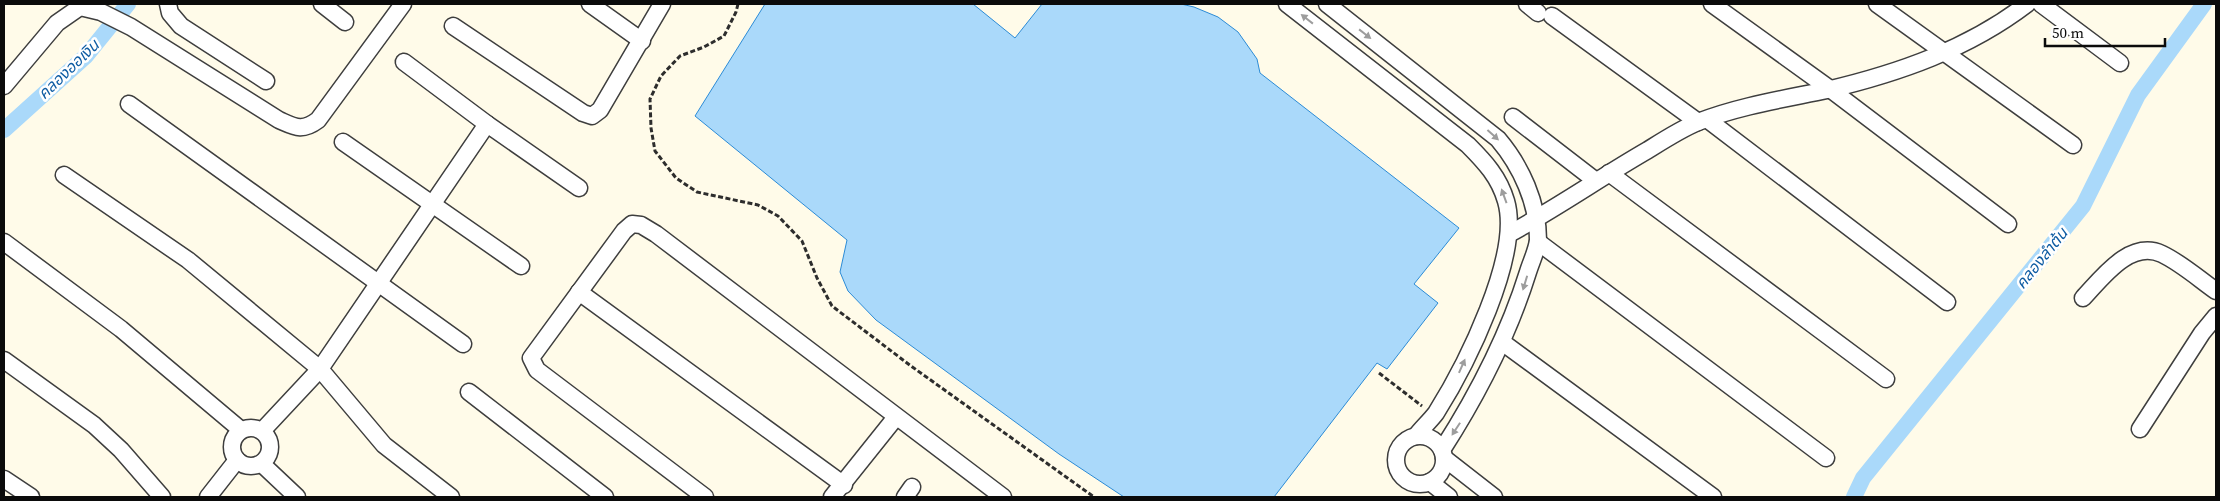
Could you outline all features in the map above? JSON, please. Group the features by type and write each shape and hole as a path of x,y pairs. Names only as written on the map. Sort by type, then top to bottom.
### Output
{"street":[{"path":"168,4 170,13 181,26 266,81"},
{"path":"322,4 345,22"},
{"path":"4,86 58,23 88,7 131,27 278,120 295,127 308,127 318,120 403,4"},
{"path":"590,4 642,41"},
{"path":"453,26 583,113 592,116 600,110 662,4"},
{"path":"1288,4 1468,145 1485,162 1497,178 1506,201 1509,234 1502,268 1480,327 1458,375 1434,415 1416,436"},
{"path":"1327,4 1498,139 1521,172 1536,220 1538,242 1519,302 1502,342 1483,384 1443,454 1441,473 1430,482 1415,484 1402,477 1397,471 1396,456 1398,448 1408,438 1416,436 1431,439 1443,454 1494,497"},
{"path":"1712,4 1830,89 2008,224"},
{"path":"1877,4 2073,145"},
{"path":"1509,234 1536,220 1602,177 1703,121 1753,106 1830,89 1900,69 1945,53 1980,36 2027,4"},
{"path":"2041,4 2120,63"},
{"path":"1539,11 1703,121 1947,302"},
{"path":"1333,39 1348,20"},
{"path":"404,62 487,124 579,188"},
{"path":"129,104 463,344"},
{"path":"1513,117 1602,177 1886,379"},
{"path":"262,431 320,369 487,124"},
{"path":"343,142 521,266"},
{"path":"64,175 188,260 320,369 384,445 450,497"},
{"path":"705,497 537,370 532,358 624,231 632,224 641,225 656,234 1003,497"},
{"path":"4,242 121,329 240,430 255,428 262,431 270,444 270,451 262,464"},
{"path":"1538,242 1826,458"},
{"path":"2083,298 2124,258 2138,252 2151,250 2162,254 2216,291"},
{"path":"579,292 844,485"},
{"path":"2140,429 2202,333 2216,316"},
{"path":"1502,342 1713,497"},
{"path":"4,360 94,425 121,450 162,497"},
{"path":"469,392 605,497"},
{"path":"832,497 844,485 896,417"},
{"path":"240,430 232,443 232,450 237,460 247,466 262,464"},
{"path":"208,497 237,460"},
{"path":"262,464 297,497"},
{"path":"4,479 31,497"},
{"path":"1430,482 1449,497"}],"path":[{"path":"738,4 724,36 704,47 680,56 661,76 650,99 651,128 656,151 676,178 697,192 758,205 778,216 802,241 817,278 832,306 910,366 1094,497"},
{"path":"1379,373 1434,415"}],"water":[{"path":"765,4 973,4 1015,38 1042,4 1181,4 1218,17 1238,32 1257,59 1260,73 1459,228 1414,284 1438,303 1387,369 1377,363 1274,497 1124,497 1059,454 876,320 848,291 840,272 847,240 695,116"}],"waterway":[{"name":"คลองออเงิน","path":"4,130 86,56 128,4"},
{"name":"คลองลำต้น","path":"1854,497 1863,478 2083,206 2138,95 2204,4"}]}
